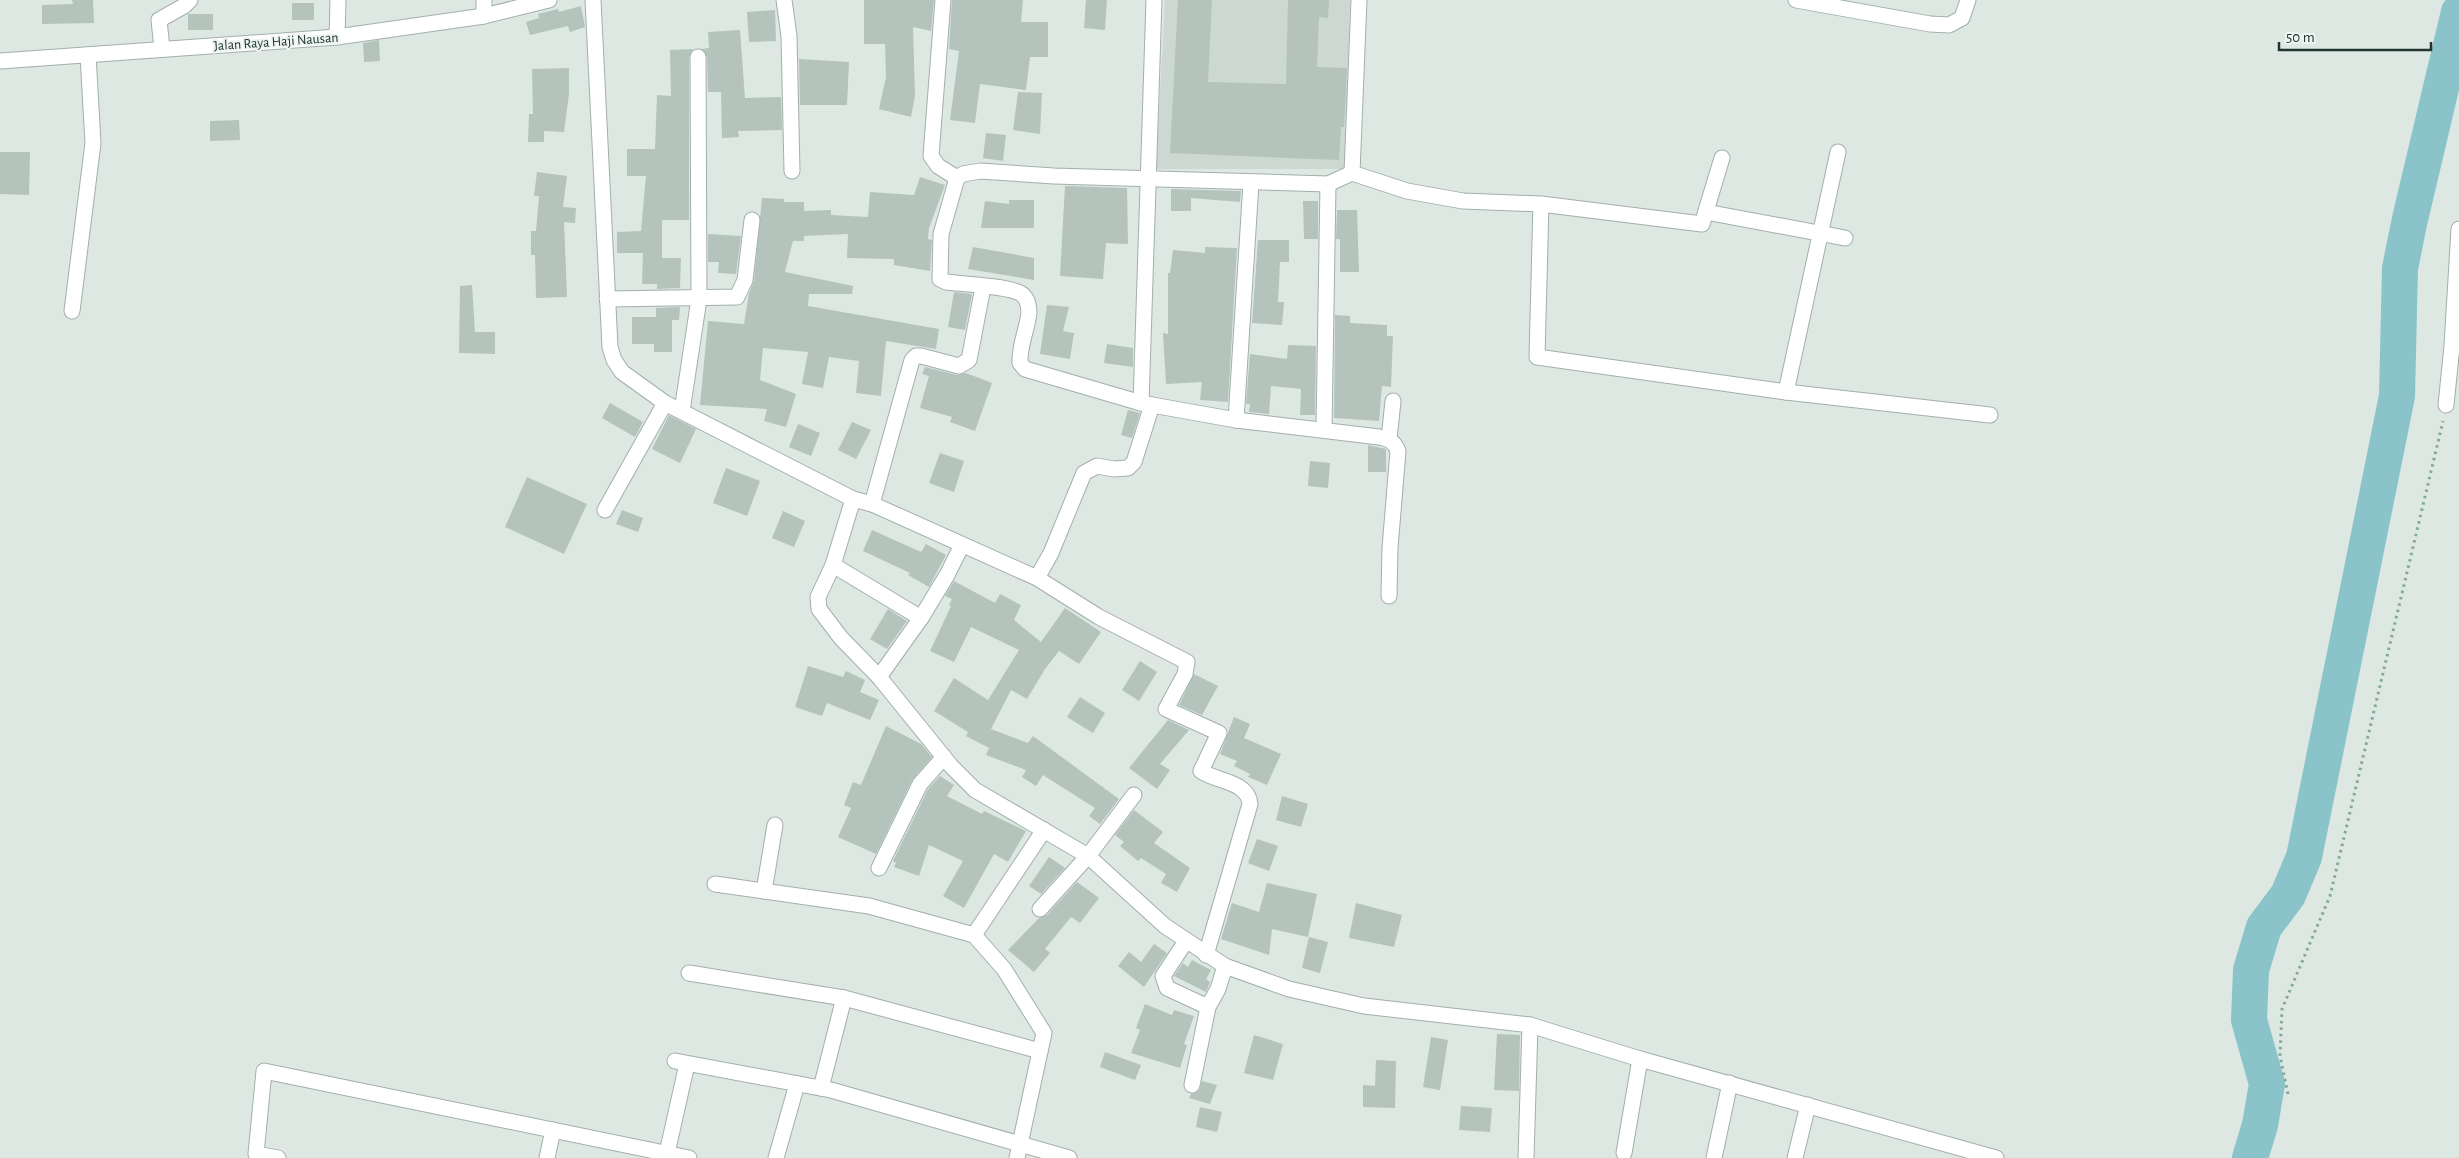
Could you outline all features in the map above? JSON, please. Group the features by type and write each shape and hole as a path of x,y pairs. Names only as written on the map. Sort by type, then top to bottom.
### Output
{"street":[{"path":"162,49 159,20 184,6 190,0"},
{"path":"337,37 338,0"},
{"path":"484,0 484,16"},
{"name":"Jalan Raya Haji Nausan","path":"0,61 337,37 484,16 549,0"},
{"path":"593,0 607,299 610,348 614,360 628,377 665,403 682,412 853,499 872,504 1037,578 1099,617 1187,662 1185,674 1166,709 1219,733 1201,771 1244,790 1249,797 1250,804 1206,955"},
{"path":"784,0 789,36 792,171"},
{"path":"943,0 931,156 938,166 957,178"},
{"path":"1037,578 1051,553 1084,474 1097,466 1114,469 1128,468 1134,462 1147,404 1146,178 1154,0"},
{"path":"1352,173 1359,0"},
{"path":"1796,0 1930,24 1949,25 1962,18 1968,0"},
{"path":"72,310 93,143 88,55"},
{"path":"682,412 699,299 698,57"},
{"path":"1786,392 1838,152"},
{"path":"1389,596 1390,548 1398,451 1395,444 1389,439 1324,429 1236,420 1147,404 1025,369 1020,363 1020,356 1028,315 1026,299 1020,293 946,282 940,279 941,234 957,178 963,174 980,171 1054,176 1328,184 1352,173 1407,191 1463,201 1541,204 1702,224 1722,158"},
{"path":"1236,420 1251,182"},
{"path":"1324,429 1328,184"},
{"path":"1541,204 1537,357 1786,392 1990,415"},
{"path":"1706,212 1845,238"},
{"path":"607,299 699,299 739,296 748,262 752,220"},
{"path":"2446,405 2458,277 2459,229"},
{"path":"872,504 912,360 916,356 921,356 959,366 969,360 983,287"},
{"path":"1389,439 1394,401"},
{"path":"605,510 665,403"},
{"path":"853,499 832,565 818,597 819,609 841,638 879,677 944,757 975,790 1088,856 1165,926 1186,942 1225,966 1289,988 1364,1006 1530,1025 1640,1059 1996,1158"},
{"path":"879,677 921,618 948,575 962,545"},
{"path":"832,565 921,618"},
{"path":"879,868 920,784 944,757"},
{"path":"1040,909 1088,856 1134,795"},
{"path":"764,891 775,825"},
{"path":"974,935 1044,830"},
{"path":"715,884 869,906 974,935 1004,969 1044,1033 1018,1151"},
{"path":"1186,942 1165,971 1164,982 1167,988 1208,1007"},
{"path":"1192,1085 1208,1007 1218,988 1225,966"},
{"path":"688,973 844,998 1040,1051"},
{"path":"821,1088 844,998"},
{"path":"1526,1158 1530,1025"},
{"path":"1624,1153 1640,1059"},
{"path":"667,1154 681,1063 821,1088 1018,1151 1069,1158"},
{"path":"278,1158 256,1154 264,1071 689,1158"},
{"path":"1714,1158 1730,1083"},
{"path":"776,1158 797,1084"},
{"path":"1795,1158 1808,1105"},
{"path":"547,1158 553,1130"}],"path":[{"path":"2288,1094 2280,1056 2282,1008 2332,888 2446,405"}],"shaded area":[{"path":"1165,0 1350,0 1345,169 1156,169"}],"building":[{"path":"72,0 93,0 94,23 42,24 42,5 73,4"},
{"path":"864,0 934,0 931,31 913,27 915,96 911,117 879,109 886,77 885,44 864,44"},
{"path":"952,0 1023,0 1021,22 1048,22 1048,57 1030,57 1026,90 980,84 975,123 950,120 959,51 949,49"},
{"path":"1086,0 1107,0 1105,30 1084,28"},
{"path":"1178,0 1212,0 1208,82 1286,84 1288,0 1329,0 1328,18 1319,17 1317,67 1347,68 1344,127 1341,127 1339,160 1170,153"},
{"path":"292,3 314,3 314,20 292,20"},
{"path":"581,6 585,27 570,32 568,26 530,35 526,22 539,18 538,14 558,9 559,12"},
{"path":"775,10 776,41 749,42 747,12"},
{"path":"188,14 213,14 213,30 188,30"},
{"path":"740,30 745,98 781,97 782,130 738,131 739,137 722,138 721,92 708,92 707,57 702,49 709,48 708,32"},
{"path":"379,40 380,61 364,62 363,43"},
{"path":"693,49 689,57 689,220 662,220 662,258 681,258 680,288 657,289 657,284 642,284 643,253 617,253 617,232 641,231 646,176 627,176 627,149 655,149 657,95 671,96 670,50"},
{"path":"799,59 849,62 847,105 800,105"},
{"path":"569,68 569,94 564,132 544,131 544,142 528,142 529,114 533,114 532,69"},
{"path":"1018,92 1042,93 1040,134 1013,130"},
{"path":"239,120 240,140 210,141 210,121"},
{"path":"986,133 1006,135 1003,161 983,158"},
{"path":"0,152 30,152 29,195 0,194"},
{"path":"537,172 567,176 563,207 576,208 575,223 564,222 567,297 536,298 535,255 531,255 531,231 536,231 539,196 534,196"},
{"path":"920,177 945,185 929,228 928,239 932,240 930,271 894,265 894,259 847,258 848,234 804,236 804,241 793,241 785,272 853,286 852,294 809,294 808,306 939,329 936,349 886,341 881,396 856,393 859,361 829,357 823,388 802,384 808,352 763,348 760,380 796,394 786,427 764,421 767,409 700,405 708,321 744,324 749,293 754,281 762,198 784,199 784,202 804,202 804,211 831,210 831,215 868,217 870,192 914,195"},
{"path":"1065,186 1127,188 1128,244 1106,243 1103,279 1060,276"},
{"path":"1171,189 1241,191 1240,202 1191,198 1191,211 1171,211"},
{"path":"1009,200 1034,200 1034,228 981,228 985,201 1009,204"},
{"path":"1303,201 1318,201 1318,239 1304,239"},
{"path":"1337,210 1357,210 1359,272 1340,272 1340,239 1336,239"},
{"path":"708,234 741,236 736,274 718,273 719,262 708,262"},
{"path":"1258,240 1289,240 1289,262 1280,262 1278,302 1284,302 1282,325 1252,323"},
{"path":"973,247 1034,258 1034,280 968,269"},
{"path":"1205,247 1237,248 1228,402 1200,400 1202,382 1166,384 1163,333 1168,334 1168,273 1170,273 1173,250 1205,253"},
{"path":"472,285 475,332 495,332 495,354 459,353 460,286"},
{"path":"954,292 972,294 965,330 948,327"},
{"path":"1047,305 1069,307 1063,331 1074,333 1070,359 1040,354"},
{"path":"680,307 679,320 672,320 672,352 654,352 654,344 632,344 632,317 656,317 656,308"},
{"path":"1335,315 1350,316 1350,323 1387,325 1387,336 1393,336 1391,387 1382,386 1379,421 1334,418"},
{"path":"1107,344 1133,348 1133,367 1104,363"},
{"path":"1288,345 1316,346 1315,415 1300,415 1301,389 1271,386 1269,414 1249,412 1250,404 1246,404 1250,354 1287,359"},
{"path":"925,367 957,375 966,373 992,383 975,431 950,422 952,417 920,408 929,376 922,374"},
{"path":"610,403 643,422 635,437 602,418"},
{"path":"1128,410 1140,413 1132,438 1121,435"},
{"path":"669,415 696,429 680,463 652,449"},
{"path":"852,422 871,430 856,459 838,450"},
{"path":"798,424 820,433 811,456 789,447"},
{"path":"1368,445 1386,449 1386,472 1368,472"},
{"path":"940,453 964,461 954,492 929,483"},
{"path":"1310,461 1330,463 1328,488 1308,486"},
{"path":"726,468 760,481 747,516 713,503"},
{"path":"527,477 587,504 564,554 505,527"},
{"path":"622,510 643,518 638,532 616,524"},
{"path":"783,511 805,521 794,547 772,538"},
{"path":"872,530 921,552 926,544 946,555 929,587 908,575 910,573 863,551"},
{"path":"954,581 995,603 1000,594 1021,605 1014,620 1041,642 1065,608 1101,632 1079,664 1059,651 1045,669 1027,699 1011,690 991,729 1028,743 1033,736 1119,799 1100,824 1089,816 1095,808 1043,775 1036,786 1022,777 1026,770 986,755 989,748 966,736 968,732 934,711 954,678 988,700 1019,650 971,627 954,662 930,651 951,606 949,605 952,599 945,596"},
{"path":"888,609 907,621 887,649 870,639"},
{"path":"1140,661 1157,672 1139,701 1122,690"},
{"path":"808,666 843,677 846,671 865,680 860,692 879,700 870,720 827,703 822,716 795,707"},
{"path":"1194,674 1218,686 1202,715 1179,705"},
{"path":"1080,697 1105,713 1093,733 1067,717"},
{"path":"1234,717 1250,724 1244,738 1281,754 1267,785 1248,777 1250,774 1234,766 1237,761 1220,754"},
{"path":"1168,720 1189,730 1160,764 1170,770 1157,789 1129,768"},
{"path":"886,726 921,744 932,757 912,780 876,854 838,837 851,808 844,805 853,782 861,785"},
{"path":"940,776 954,785 947,796 982,814 984,811 1026,831 1008,862 994,854 964,908 943,896 963,861 929,845 919,876 894,867 896,863 893,861 928,789"},
{"path":"1282,796 1308,804 1301,827 1276,820"},
{"path":"1134,810 1163,832 1154,843 1190,868 1177,892 1161,883 1166,874 1141,858 1138,861 1120,846 1124,842 1115,835"},
{"path":"1257,839 1278,846 1269,871 1248,863"},
{"path":"1049,857 1065,868 1041,894 1029,886"},
{"path":"1077,882 1099,898 1080,923 1071,917 1045,949 1050,953 1034,972 1008,950 1039,918 1047,915"},
{"path":"1267,883 1317,894 1308,937 1272,929 1269,955 1221,939 1232,903 1259,912"},
{"path":"1356,903 1402,915 1394,947 1349,938"},
{"path":"1309,937 1328,942 1320,973 1302,968"},
{"path":"1154,944 1167,953 1144,987 1118,966 1129,952 1141,962"},
{"path":"1192,960 1211,970 1206,979 1210,982 1206,992 1174,976 1183,963 1188,967"},
{"path":"1145,1004 1172,1015 1174,1010 1194,1016 1184,1044 1187,1045 1180,1068 1131,1053 1140,1030 1136,1028"},
{"path":"1497,1034 1520,1035 1519,1091 1494,1090"},
{"path":"1254,1035 1283,1044 1273,1080 1244,1073"},
{"path":"1431,1037 1448,1040 1440,1090 1423,1087"},
{"path":"1105,1052 1141,1065 1135,1080 1100,1067"},
{"path":"1376,1060 1396,1061 1395,1108 1363,1107 1363,1085 1375,1086"},
{"path":"1202,1081 1217,1085 1210,1104 1189,1098 1191,1094 1199,1091"},
{"path":"1461,1106 1492,1108 1490,1132 1459,1130"},
{"path":"1200,1107 1222,1112 1217,1132 1196,1127"}],"waterway":[{"path":"2250,1158 2260,1125 2267,1084 2249,1020 2251,970 2264,927 2288,895 2304,857 2397,396 2400,268 2459,12"}]}
